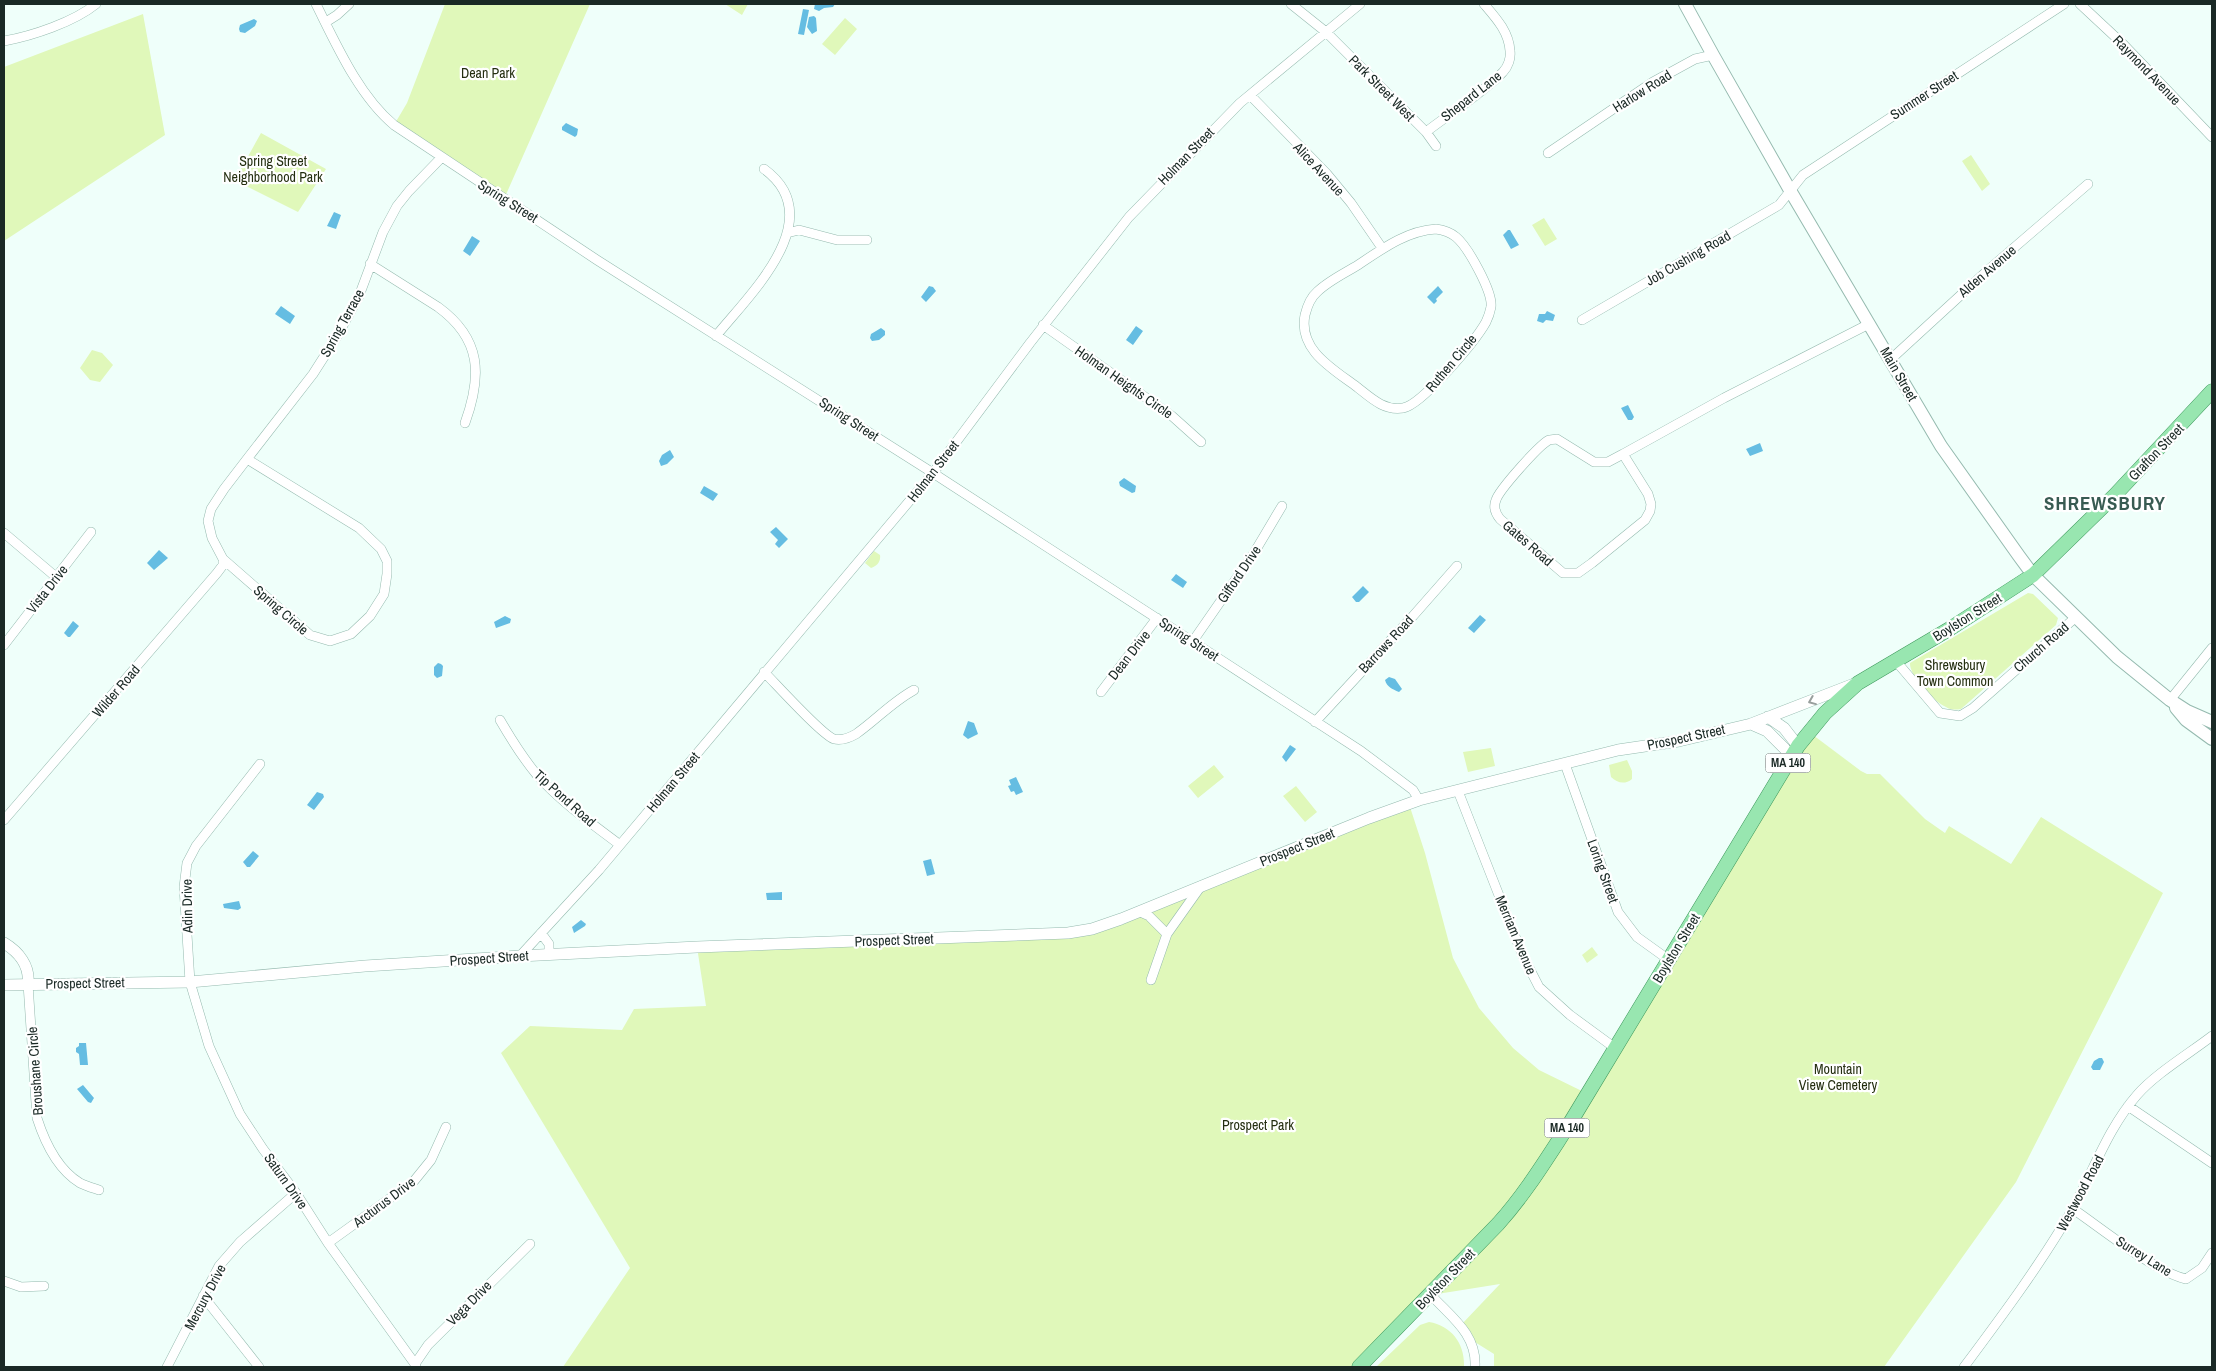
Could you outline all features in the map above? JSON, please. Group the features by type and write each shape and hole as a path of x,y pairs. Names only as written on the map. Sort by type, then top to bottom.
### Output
{"main road":[{"name":"Main Street","path":"1686,4 1712,55 1940,446 2033,576 2117,657 2170,700 2187,711 2212,722"},
{"name":"Grafton Street","path":"2033,576 2120,490 2212,391"},
{"name":"Boylston Street","path":"1359,1367 1431,1295 1513,1208 1570,1123 1795,751 1825,713 1858,683 2033,576"},
{"name":"Main Street","path":"2170,700 2186,720 2212,739"}],"street":[{"path":"4,41 18,38 70,19 96,4"},
{"name":"Spring Street","path":"316,4 353,73 377,110 394,126 1382,765 1413,790 1419,800"},
{"path":"326,22 337,16 350,4"},
{"name":"Park Street West","path":"1291,4 1326,32 1426,132 1436,146"},
{"name":"Holman Street","path":"520,956 620,845 933,473 1044,325 1129,217 1206,136 1250,95 1360,4"},
{"name":"Shepard Lane","path":"1426,132 1490,84 1504,71 1508,64 1510,50 1507,36 1484,4"},
{"name":"Summer Street","path":"1791,192 1803,175 2064,4"},
{"name":"Raymond Avenue","path":"2080,4 2124,45 2212,137"},
{"name":"Harlow Road","path":"1548,153 1653,82 1695,59 1712,55"},
{"name":"Alice Avenue","path":"1250,95 1327,174 1351,203 1382,248"},
{"name":"Spring Terrace","path":"247,458 313,374 336,338 359,296 383,232 397,206 441,158"},
{"path":"716,336 777,258 787,233 790,217 789,198 783,186 764,169"},
{"name":"Alden Avenue","path":"1890,360 1986,270 2088,184"},
{"name":"Job Cushing Road","path":"1582,320 1779,205 1791,192"},
{"name":"Ruthen Circle","path":"1436,228 1446,231 1457,238 1484,280 1490,294 1491,307 1487,321 1433,388 1416,403 1402,408 1379,404 1324,362 1309,345 1304,329 1306,308 1317,292 1382,248 1422,230 1436,228"},
{"path":"787,233 798,230 837,240 867,240"},
{"path":"370,264 448,315 465,335 475,361 476,384 474,398 465,423"},
{"name":"Gates Road","path":"1623,454 1648,494 1651,504 1650,511 1645,520 1578,573 1563,573 1496,514 1495,506 1498,495 1535,452 1549,440 1557,439 1594,462 1608,462 1727,397 1869,324"},
{"name":"Holman Heights Circle","path":"1044,325 1172,416 1201,442"},
{"name":"Spring Circle","path":"247,458 358,528 381,549 387,561 386,588 370,616 359,628 341,639 323,640 310,635 224,559 212,538 208,521 211,509 247,458"},
{"name":"Gifford Drive","path":"1193,641 1254,553 1282,506"},
{"path":"4,532 56,577"},
{"name":"Vista Drive","path":"4,645 91,532"},
{"name":"Wilder Road","path":"4,820 218,573 224,559"},
{"name":"Barrows Road","path":"1315,722 1457,566"},
{"name":"Church Road","path":"1895,660 1932,706 1940,713 1960,716 1968,712 2076,617"},
{"name":"Dean Drive","path":"1101,692 1157,618"},
{"path":"2170,700 2212,648"},
{"path":"764,672 821,730 832,738 843,740 853,736 900,698 914,690"},
{"name":"Prospect Street","path":"4,985 190,982 365,966 520,956 1068,933 1092,929 1140,912 1369,818 1419,800 1618,750 1678,741 1751,724 1858,683"},
{"path":"1768,717 1784,728 1795,751"},
{"name":"Tip Pond Road","path":"500,720 526,760 546,784 580,814 620,845"},
{"path":"1751,724 1767,731 1795,751"},
{"name":"Adin Drive","path":"190,982 184,887 187,863 196,846 260,764"},
{"name":"Loring Street","path":"1565,764 1618,912 1637,937 1668,960"},
{"name":"Merriam Avenue","path":"1458,791 1516,939 1536,981 1556,1004 1615,1048"},
{"path":"1151,980 1168,934 1202,886"},
{"path":"1140,912 1149,916 1168,934"},
{"path":"541,933 549,944 549,955"},
{"path":"4,943 21,958 29,976 28,984"},
{"name":"Saturn Drive","path":"190,982 210,1046 232,1100 263,1149 296,1193 328,1243 415,1365"},
{"name":"Broushane Circle","path":"28,984 38,1118 43,1136 60,1164 67,1171 80,1183 99,1190"},
{"name":"Westwood Road","path":"1964,1367 2044,1257 2073,1209 2106,1143 2128,1106 2145,1086 2212,1036"},
{"path":"2128,1106 2212,1163"},
{"name":"Arcturus Drive","path":"328,1243 414,1181 431,1160 446,1127"},
{"name":"Mercury Drive","path":"167,1367 214,1273 232,1250 296,1193"},
{"name":"Surrey Lane","path":"2073,1209 2160,1269 2178,1278 2186,1279 2194,1275 2212,1253"},
{"name":"Vega Drive","path":"415,1365 440,1332 530,1244"},
{"path":"4,1282 21,1287 44,1286"},
{"path":"1431,1295 1461,1325 1470,1339 1475,1350 1476,1367"},
{"path":"203,1296 259,1367"}],"green space":[{"name":"Dean Park","path":"445,4 590,4 504,199 394,125 407,103"},
{"path":"725,4 748,4 742,15"},
{"path":"143,14 165,135 4,241 4,67"},
{"path":"845,18 857,29 835,55 822,44"},
{"name":"Spring Street Neighborhood Park","path":"261,133 326,169 298,212 248,187 236,178"},
{"path":"1971,155 1990,184 1982,191 1962,161"},
{"path":"1544,218 1557,239 1545,246 1532,225"},
{"path":"92,350 102,353 113,365 100,382 90,380 80,368"},
{"path":"874,551 880,555 880,560 877,565 871,568 865,563"},
{"name":"Shrewsbury Town Common","path":"2028,593 2033,594 2058,618 2056,625 1961,709 1949,709 1935,700 1918,681 1910,663"},
{"name":"Prospect Park","path":"1809,732 1861,771 1867,774 1880,774 1925,819 1945,833 1949,826 2011,864 2041,817 2163,893 2016,1182 1884,1367 1494,1367 1494,1354 1470,1339 1461,1325 1500,1284 1431,1295 1359,1367 563,1367 630,1268 501,1053 530,1026 622,1030 634,1009 706,1006 697,947 1092,929 1409,804 1425,853 1453,958 1479,1008 1513,1048 1539,1070 1588,1094"},
{"path":"1491,748 1495,766 1468,772 1463,752"},
{"path":"1627,760 1632,771 1632,779 1624,783 1616,781 1611,777 1609,765"},
{"path":"1214,765 1224,777 1198,798 1188,786"},
{"path":"1296,786 1317,812 1305,822 1283,796"},
{"path":"1592,947 1598,955 1587,963 1582,955"},
{"path":"1429,1322 1444,1327 1456,1337 1462,1351 1464,1367 1376,1367 1420,1325"}],"water":[{"path":"815,4 835,4 833,7 824,8 819,11 814,9"},
{"path":"803,9 809,10 804,35 798,34"},
{"path":"814,16 816,18 817,31 812,34 807,27 809,17"},
{"path":"254,19 257,21 255,26 245,33 240,32 240,25"},
{"path":"566,123 578,129 575,137 562,130"},
{"path":"334,212 341,215 336,229 327,226"},
{"path":"1510,230 1519,245 1511,249 1503,235"},
{"path":"472,236 480,241 470,256 463,251"},
{"path":"929,286 933,287 936,291 926,302 921,297"},
{"path":"1438,286 1443,292 1434,304 1427,297"},
{"path":"281,306 295,316 290,324 275,314"},
{"path":"1547,311 1555,315 1553,321 1546,320 1543,323 1537,321 1539,314 1545,314"},
{"path":"1136,326 1143,331 1133,345 1126,340"},
{"path":"881,328 885,331 885,335 879,340 872,341 870,338 871,334"},
{"path":"1628,405 1634,417 1632,420 1628,420 1621,408"},
{"path":"1760,443 1763,451 1750,456 1746,449"},
{"path":"670,450 674,457 667,464 661,466 659,461 662,455"},
{"path":"1124,478 1136,486 1135,492 1132,493 1120,486 1119,482"},
{"path":"704,486 718,494 713,501 700,493"},
{"path":"776,527 788,539 779,548 775,544 778,540 770,532"},
{"path":"159,550 168,558 154,570 147,563"},
{"path":"1176,574 1187,582 1183,588 1171,580"},
{"path":"1363,586 1369,592 1359,602 1356,602 1352,597"},
{"path":"1480,615 1486,620 1474,633 1468,628"},
{"path":"505,616 511,619 510,623 496,628 494,622"},
{"path":"73,621 79,626 68,637 64,633"},
{"path":"438,663 443,666 442,676 437,678 434,675 434,667"},
{"path":"1389,677 1395,679 1402,689 1399,692 1387,684 1385,680"},
{"path":"968,721 974,723 978,734 968,739 963,735"},
{"path":"1290,745 1296,749 1286,762 1282,757"},
{"path":"1016,777 1023,792 1016,795 1014,791 1011,792 1008,786 1011,785 1009,780"},
{"path":"317,792 323,794 324,797 314,810 307,805"},
{"path":"253,851 259,856 250,867 247,867 243,862"},
{"path":"931,859 935,874 927,876 923,861"},
{"path":"782,892 782,900 767,900 766,893"},
{"path":"239,901 241,908 238,910 224,908 223,904"},
{"path":"581,920 586,924 585,926 574,933 572,927"},
{"path":"79,1043 86,1043 88,1065 80,1065 79,1054 76,1052"},
{"path":"2102,1058 2104,1062 2100,1070 2093,1070 2091,1067 2094,1061"},
{"path":"83,1085 94,1098 91,1103 77,1089"}],"district":[{"name":"SHREWSBURY","path":"2105,503"}],"park label":[{"name":"Mountain View Cemetery","path":"1838,1078"}]}
